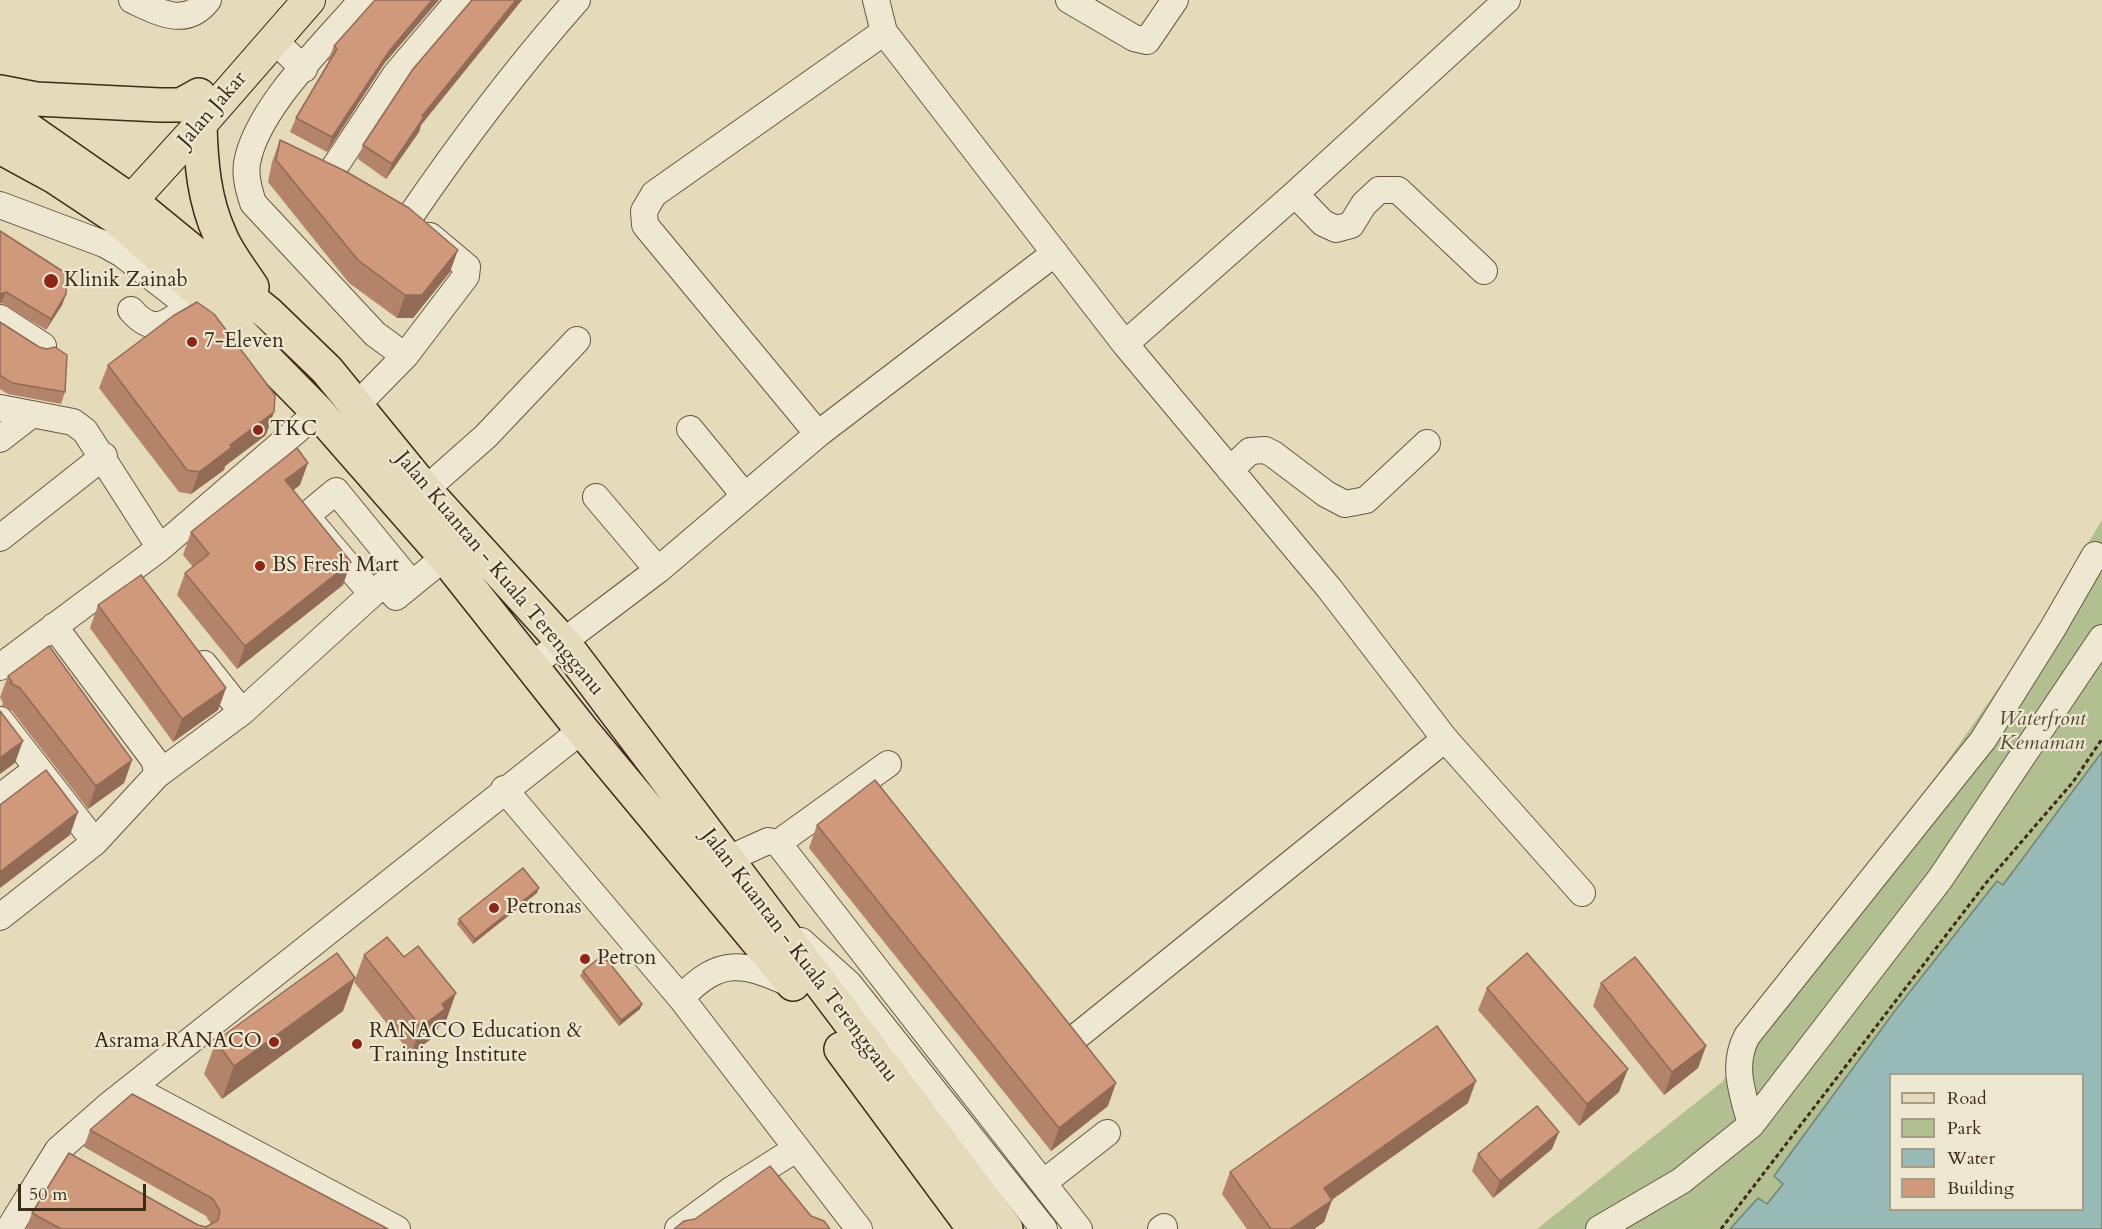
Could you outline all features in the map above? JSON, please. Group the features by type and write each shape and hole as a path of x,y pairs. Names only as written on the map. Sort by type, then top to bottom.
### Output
{"highway":[{"path":"0,92 36,99 181,105 200,110 204,185 220,237 269,314"},
{"name":"Jalan Kuantan - Kuala Terengganu","path":"0,113 114,202 269,314 327,370 425,490 563,642 1006,1229"},
{"name":"Jalan Kuantan - Kuala Terengganu","path":"0,147 55,177 114,202 196,300 312,417 445,557 582,729 794,985 974,1229"}],"main road":[{"name":"Jalan Jakar","path":"200,110 284,0"},
{"name":"Jalan Jakar","path":"114,202 200,110 274,40 309,0"}],"street":[{"path":"132,0 166,16 184,18 201,9 208,0"},
{"path":"362,0 264,116 265,142 247,163 248,186 254,203 375,334 405,356"},
{"path":"353,186 321,169 396,74 459,0"},
{"path":"357,405 405,356 468,272 467,267 400,213 447,162 577,0"},
{"path":"876,0 884,32 1125,344 1329,588 1445,739 1582,893"},
{"path":"1069,0 1134,38 1147,41 1175,0"},
{"path":"1125,344 1295,194 1507,0"},
{"path":"818,434 645,225 644,211 654,194 884,32"},
{"path":"274,40 304,69"},
{"path":"55,177 62,199 57,227"},
{"path":"1295,194 1323,223 1336,229 1350,225 1364,204 1379,190 1398,190 1484,271"},
{"path":"83,237 114,202"},
{"path":"0,205 122,254 196,300 156,326 148,326 131,310"},
{"path":"531,666 658,570 818,434 1055,253"},
{"path":"0,318 43,346"},
{"path":"425,490 486,436 576,340"},
{"path":"0,408 73,422 85,430 104,456 160,548"},
{"path":"0,439 31,415"},
{"path":"0,667 54,626 137,579 160,548 312,417"},
{"path":"690,429 745,496"},
{"path":"1230,470 1250,451 1265,450 1326,494 1345,504 1366,500 1427,443"},
{"path":"0,538 104,456"},
{"path":"372,594 306,517 336,491 412,584"},
{"path":"596,497 658,570"},
{"path":"1751,1125 1739,1079 1737,1060 1747,1036 1983,740 2100,550"},
{"path":"0,917 95,842 153,782 157,775 242,711 384,584 396,597 445,557"},
{"path":"54,626 156,761 157,775"},
{"path":"1599,1229 1681,1181 1751,1125 1940,879 2102,638"},
{"path":"186,641 242,711"},
{"path":"0,720 95,842"},
{"path":"9,1229 108,1106 134,1088 504,789 582,729"},
{"path":"1076,1037 1445,739"},
{"path":"778,843 888,764"},
{"path":"0,797 37,769"},
{"path":"504,789 681,998 859,1229"},
{"path":"726,860 768,841 778,843 1079,1229"},
{"path":"756,900 849,984 1044,1229"},
{"path":"681,998 697,980 711,971 738,967 756,968 794,985"},
{"path":"134,1088 397,1229"},
{"path":"1043,1183 1107,1133"},
{"path":"678,1229 773,1177 796,1149"}],"path":[{"path":"1721,1229 1986,882 2073,782 2102,739"}],"green space":[{"name":"Waterfront Kemaman","path":"2102,520 2102,752 2003,885 1996,882 1894,1012 1774,1176 1783,1184 1767,1205 1758,1198 1730,1229 1537,1229 1722,1082 2016,663"}],"water":[{"path":"2102,752 2102,1229 1730,1229 1758,1198 1767,1204 1783,1184 1774,1176 1894,1012 1997,881 2003,885"}],"building":[{"path":"375,0 432,0 390,50 332,137 296,118 337,49 334,46"},
{"path":"472,0 516,0 422,116 424,117 392,164 363,145 413,69"},
{"path":"280,140 345,171 409,208 458,250 422,295 405,295 358,260 276,160"},
{"path":"0,231 67,274 66,294 51,319 6,292 0,294"},
{"path":"197,302 214,314 275,395 274,412 199,472 187,470 108,365 173,316"},
{"path":"0,322 39,347 47,349 55,347 67,355 65,392 12,383 0,375"},
{"name":"BS Fresh Mart","path":"297,448 308,463 285,480 351,562 245,646 185,573 209,554 191,532"},
{"path":"141,575 226,688 182,719 98,605"},
{"path":"49,646 132,760 96,786 20,688 10,683 12,682 8,676"},
{"path":"0,711 23,741 0,758"},
{"path":"46,770 78,812 0,872 0,805"},
{"path":"875,780 1116,1083 1059,1128 817,825"},
{"path":"523,868 539,888 475,939 459,919"},
{"path":"387,937 404,957 418,946 456,993 442,1004 445,1009 421,1027 364,955"},
{"path":"337,953 355,978 234,1066 216,1041"},
{"path":"1527,953 1628,1069 1587,1104 1487,988"},
{"path":"603,955 642,1004 621,1020 583,971"},
{"path":"1635,957 1706,1046 1672,1072 1601,983"},
{"path":"1437,1026 1476,1081 1324,1188 1332,1200 1290,1229 1271,1229 1230,1172"},
{"path":"132,1094 388,1229 61,1229 32,1213 69,1153 198,1225 206,1227 218,1220 220,1211 213,1199 90,1130"},
{"path":"1537,1106 1559,1132 1500,1181 1478,1154"},
{"path":"770,1166 811,1216 824,1221 830,1229 674,1229 684,1221 695,1219"}],"place":[{"name":"Klinik Zainab","path":"51,281"},
{"name":"7-Eleven","path":"192,342"},
{"name":"TKC","path":"258,430"},
{"name":"BS Fresh Mart","path":"260,566"},
{"name":"Petronas","path":"494,908"},
{"name":"Petron","path":"585,959"},
{"name":"Asrama RANACO","path":"274,1042"},
{"name":"RANACO Education & Training Institute","path":"357,1044"}]}
